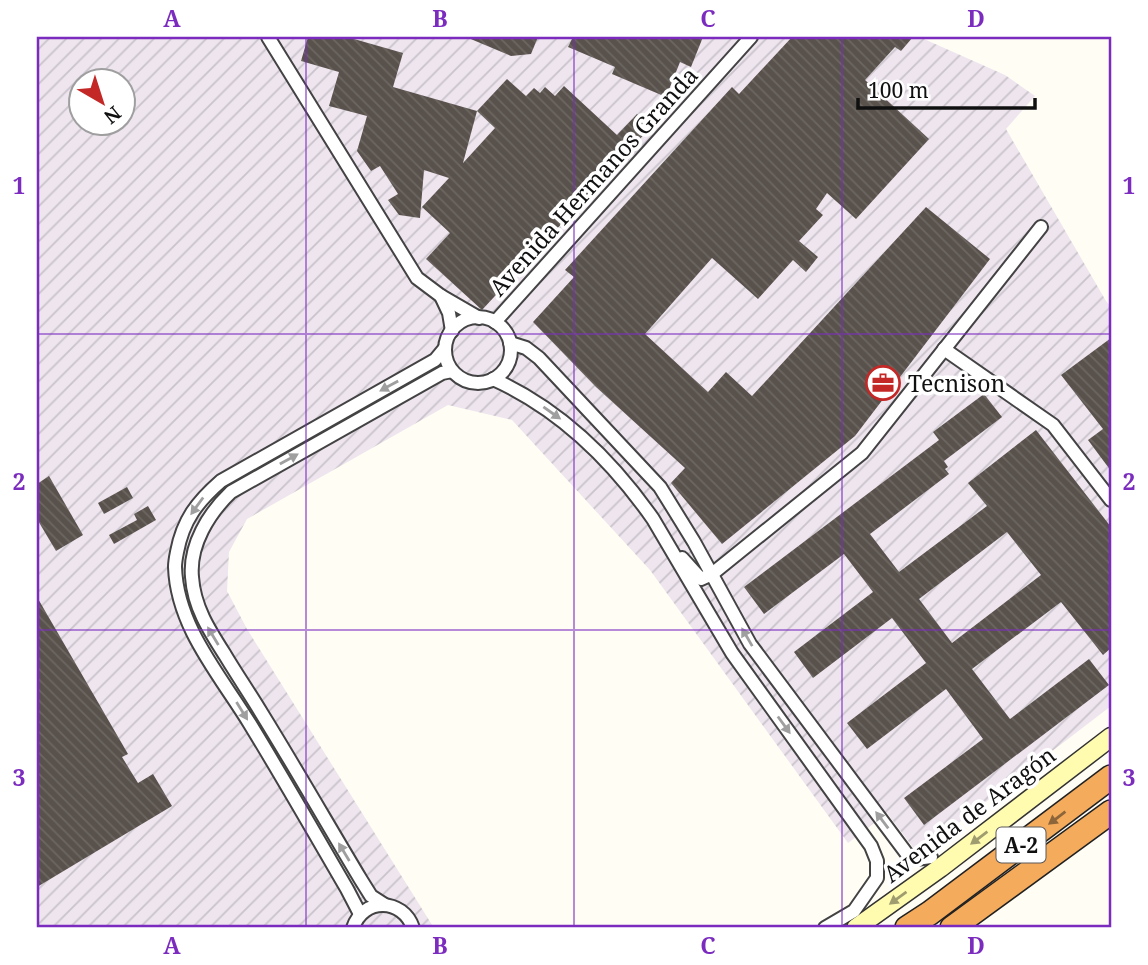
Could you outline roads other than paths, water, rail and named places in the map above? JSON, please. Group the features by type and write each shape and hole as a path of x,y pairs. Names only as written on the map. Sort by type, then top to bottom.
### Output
{"highway":[{"name":"A-2","path":"907,928 1111,777"},
{"name":"A-2","path":"952,928 1111,812"}],"street":[{"path":"268,37 417,278 441,296 495,323 507,335 510,343 509,360 500,374 493,379 476,383 459,377 452,371 445,356 445,348 448,336 456,326 479,317"},
{"name":"Avenida Hermanos Granda","path":"495,323 751,37"},
{"path":"666,541 701,579 712,574 862,453 1041,227"},
{"path":"441,296 449,313 452,331"},
{"path":"510,343 526,348 538,358 660,487 750,643 907,854 916,859 931,857"},
{"path":"354,924 340,877 256,734 191,631 179,596 175,565 181,532 193,510 221,481 435,360 445,348"},
{"path":"944,349 1053,425 1111,500"},
{"path":"414,928 408,916 371,896 211,633 201,615 191,574 206,520 231,492 442,373 452,371"},
{"path":"493,379 516,389 572,427 642,502 732,653 872,846 877,861 877,878 858,922 825,928"},
{"name":"Avenida de Aragón","path":"858,922 1111,737"},
{"path":"354,924 368,909 385,905"}],"place":[{"name":"Tecnison","path":"883,383"}]}
